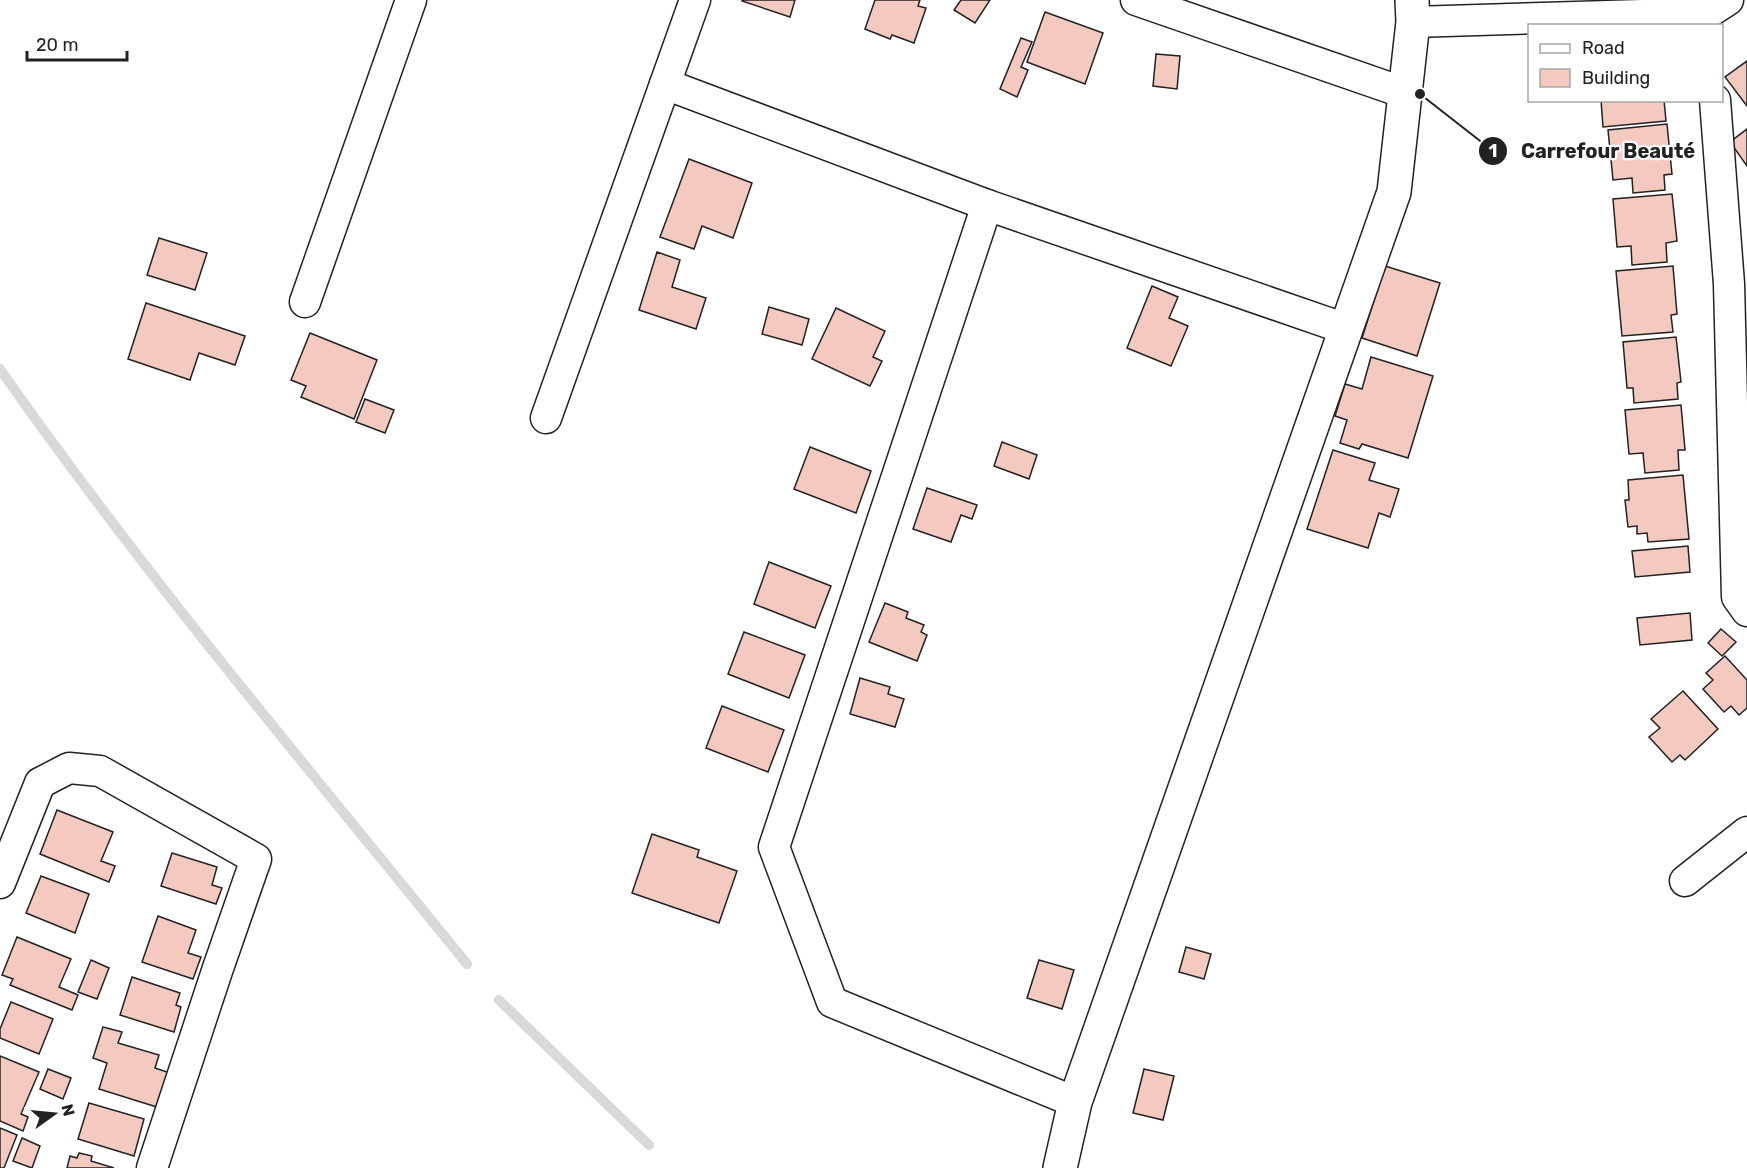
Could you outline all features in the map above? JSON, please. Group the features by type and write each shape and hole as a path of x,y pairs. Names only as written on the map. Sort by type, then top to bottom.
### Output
{"street":[{"path":"305,302 411,0"},
{"path":"546,418 695,0"},
{"path":"1136,0 1405,93"},
{"path":"1060,1168 1075,1102 1394,192 1413,11 1715,13"},
{"path":"665,84 987,206 1346,329"},
{"path":"1715,102 1729,284 1741,542 1737,597 1747,611"},
{"path":"987,206 774,847 832,1002 1075,1102"},
{"path":"0,883 40,783 69,768 100,771 256,859 152,1168"},
{"path":"1685,881 1747,832"}],"building":[{"path":"742,0 795,0 790,17"},
{"path":"875,0 920,0 918,6 926,8 914,43 892,35 890,39 865,29"},
{"path":"961,0 990,0 975,23 954,10"},
{"path":"1045,12 1103,33 1085,84 1027,62"},
{"path":"1021,38 1032,42 1021,67 1028,70 1017,97 1000,89"},
{"path":"1156,54 1180,56 1177,89 1153,86"},
{"path":"1747,61 1747,106 1725,77"},
{"path":"1601,102 1664,102 1666,121 1603,127"},
{"path":"1667,124 1672,174 1664,175 1665,190 1633,193 1632,178 1613,180 1608,130"},
{"path":"1747,129 1747,166 1730,142"},
{"path":"689,159 752,183 733,238 702,226 694,249 660,237"},
{"path":"1672,194 1677,241 1666,243 1667,262 1632,265 1631,246 1617,247 1613,199"},
{"path":"159,238 207,253 195,290 147,275"},
{"path":"657,252 680,260 672,287 706,298 696,329 639,310"},
{"path":"1385,266 1440,283 1417,356 1362,338"},
{"path":"1673,266 1677,314 1671,315 1673,332 1622,336 1616,271"},
{"path":"1152,286 1178,297 1169,318 1188,326 1171,366 1127,348"},
{"path":"146,303 245,336 235,365 199,353 190,380 128,359"},
{"path":"769,307 809,319 802,345 762,334"},
{"path":"836,308 885,331 873,357 882,361 870,386 812,359"},
{"path":"310,333 377,360 354,419 301,397 306,386 291,380"},
{"path":"1676,337 1681,382 1677,383 1678,399 1634,403 1633,388 1627,388 1623,342"},
{"path":"1371,357 1433,376 1408,458 1362,444 1359,449 1340,443 1347,420 1335,416 1345,384 1362,389"},
{"path":"365,399 394,410 385,433 356,422"},
{"path":"1681,405 1685,450 1678,450 1679,470 1645,473 1643,453 1629,454 1625,410"},
{"path":"1002,442 1037,455 1029,479 994,466"},
{"path":"810,447 871,471 856,513 794,489"},
{"path":"1333,450 1375,463 1369,480 1399,489 1390,517 1379,513 1368,548 1307,529"},
{"path":"1683,475 1689,539 1648,542 1647,533 1637,534 1637,526 1628,527 1625,500 1629,500 1628,480"},
{"path":"927,488 977,505 972,519 961,515 951,542 913,529"},
{"path":"1688,546 1690,572 1635,577 1632,551"},
{"path":"769,562 831,586 815,628 754,604"},
{"path":"885,603 908,612 906,618 924,625 921,632 927,635 917,661 869,642"},
{"path":"1690,613 1692,640 1640,645 1637,618"},
{"path":"1721,629 1736,642 1722,656 1708,643"},
{"path":"744,632 805,655 789,698 728,674"},
{"path":"1725,656 1747,680 1747,708 1739,715 1731,706 1724,712 1703,689 1713,680 1706,673"},
{"path":"860,678 890,687 888,694 904,699 895,727 850,714"},
{"path":"1683,691 1718,729 1685,760 1680,755 1672,762 1649,737 1660,728 1651,719"},
{"path":"722,706 784,730 768,772 706,748"},
{"path":"57,810 113,832 101,861 115,866 109,882 40,854"},
{"path":"652,834 699,850 697,857 737,871 719,923 632,893"},
{"path":"172,853 217,867 212,885 222,888 216,904 161,886"},
{"path":"41,876 89,894 75,933 26,913"},
{"path":"158,916 196,930 188,953 201,957 193,979 142,962"},
{"path":"17,937 71,959 59,987 78,995 72,1010 10,985 13,979 2,975"},
{"path":"1186,947 1211,954 1204,979 1179,972"},
{"path":"91,960 109,968 97,999 78,992"},
{"path":"1039,960 1074,970 1062,1009 1027,998"},
{"path":"132,977 180,993 176,1005 181,1007 174,1032 120,1015"},
{"path":"11,1002 53,1019 39,1054 0,1038 0,1029"},
{"path":"103,1027 122,1032 118,1043 159,1055 155,1068 170,1073 160,1108 99,1089 107,1063 93,1058"},
{"path":"0,1056 39,1072 21,1114 28,1117 23,1131 0,1121"},
{"path":"48,1069 71,1078 63,1099 40,1089"},
{"path":"1144,1069 1174,1076 1163,1120 1133,1113"},
{"path":"89,1103 144,1119 134,1156 78,1139"},
{"path":"0,1128 17,1135 4,1168 0,1168"},
{"path":"22,1138 40,1146 32,1168 13,1161"},
{"path":"79,1153 92,1156 91,1161 114,1168 67,1168 70,1156 77,1158"}],"waterway":[{"path":"0,369 55,446 170,597 467,964"},
{"path":"499,1000 649,1145"}],"place":[{"name":"Carrefour Beauté","path":"1420,94"}]}
